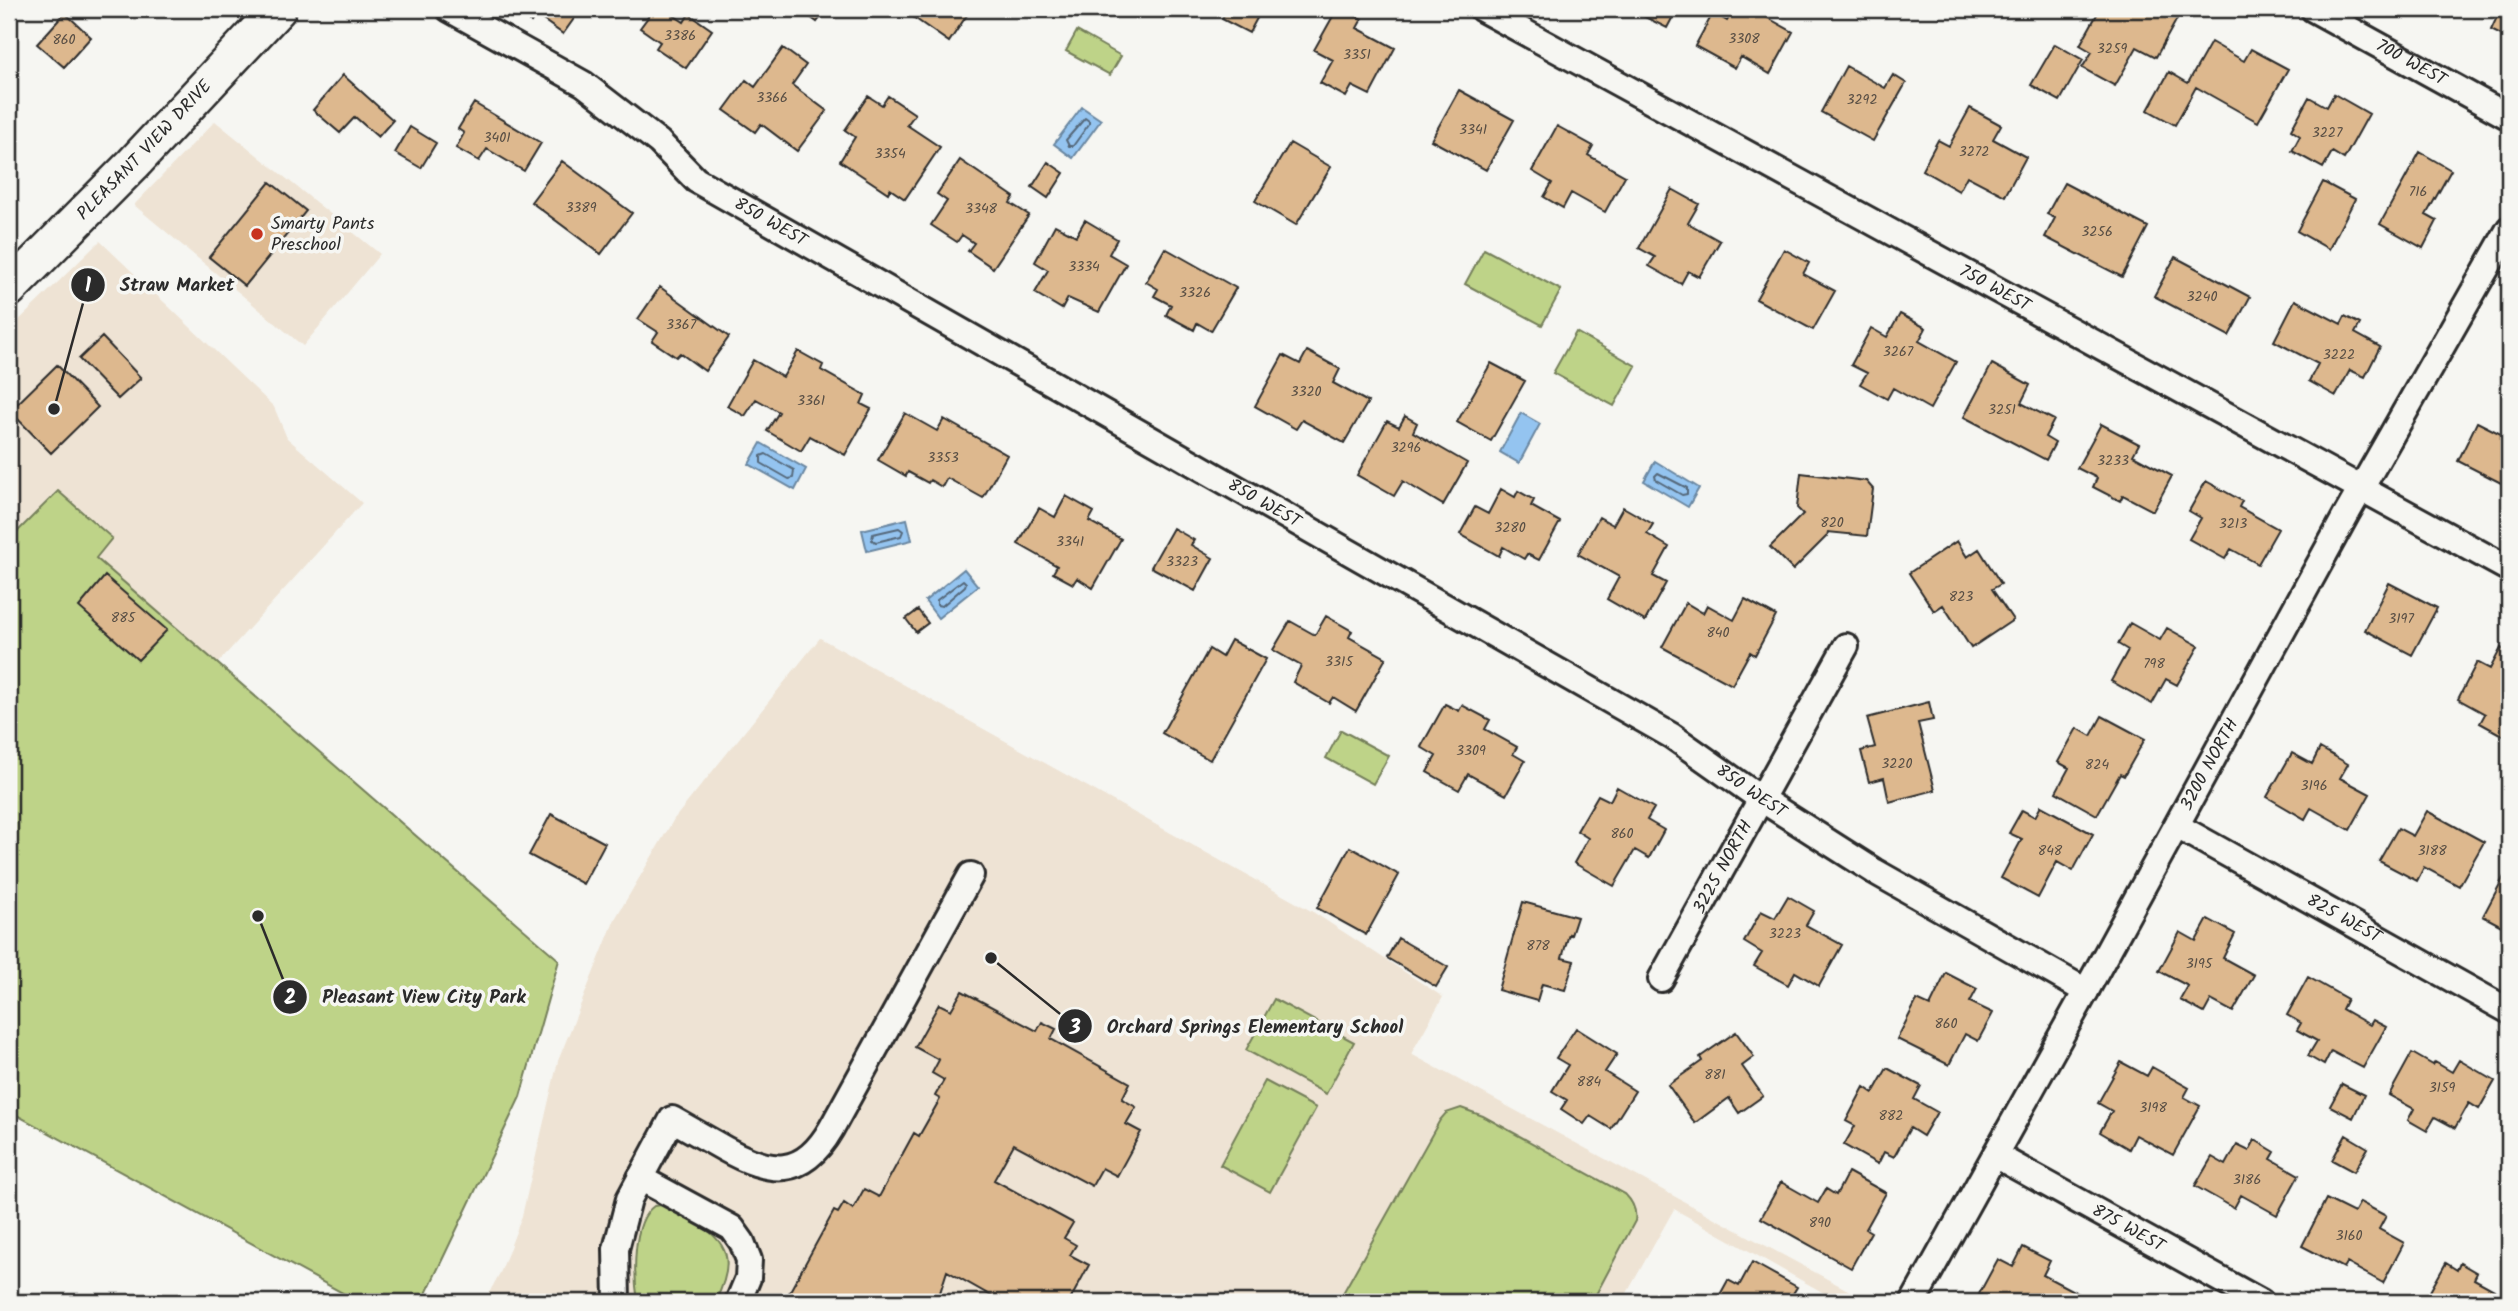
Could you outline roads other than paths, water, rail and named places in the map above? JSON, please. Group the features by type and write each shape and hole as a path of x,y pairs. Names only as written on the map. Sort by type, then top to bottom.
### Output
{"main road":[{"name":"PLEASANT VIEW DRIVE","path":"9,289 133,164 278,9"}],"street":[{"name":"850 WEST","path":"449,9 584,83 659,142 696,180 1651,723 1761,799 1874,871 2086,991"},
{"name":"750 WEST","path":"1482,9 2509,569"},
{"name":"700 WEST","path":"2313,9 2509,117"},
{"name":"3200 NORTH","path":"1913,1302 2361,488 2509,229"},
{"name":"3225 NORTH","path":"1661,979 1846,646"},
{"name":"825 WEST","path":"2177,826 2509,1011"},
{"path":"617,1302 616,1249 629,1199 672,1119 745,1159 768,1168 790,1168 807,1158 821,1146 831,1129 971,875"},
{"name":"875 WEST","path":"1995,1155 2260,1302"},
{"path":"640,1178 732,1228 743,1242 749,1260 748,1278 738,1302"}],"water":[{"path":"1082,107 1101,120 1073,158 1054,144"},
{"path":"1521,413 1540,424 1519,463 1500,452"},
{"path":"761,443 806,469 795,490 749,464"},
{"path":"1655,461 1699,488 1688,507 1644,481"},
{"path":"907,519 912,540 867,551 862,530"},
{"path":"964,569 978,586 938,618 925,601"}],"place":[{"name":"Smarty Pants Preschool","path":"257,234"},
{"name":"Straw Market","path":"54,409"},
{"name":"Pleasant View City Park","path":"258,916"},
{"name":"Orchard Springs Elementary School","path":"991,958"}]}
